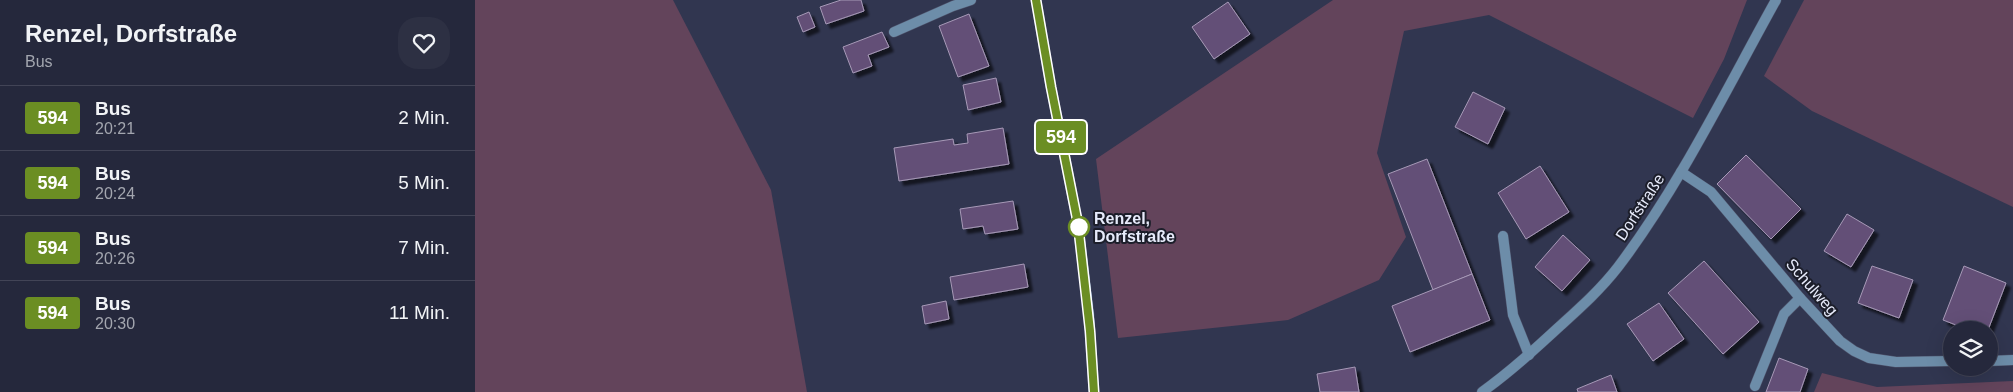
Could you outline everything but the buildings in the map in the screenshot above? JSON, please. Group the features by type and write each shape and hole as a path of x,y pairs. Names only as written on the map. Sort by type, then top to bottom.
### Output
{"main road":[{"path":"1036,0 1078,224 1095,392"}],"street":[{"path":"894,32 971,0"},
{"name":"Dorfstraße","path":"1482,392 1529,355 1599,290 1618,267 1681,172 1776,0"},
{"name":"Schulweg","path":"1681,172 1711,192 1800,298 1840,341 1869,358 1895,362 1943,361"},
{"path":"1503,236 1513,315 1529,355"},
{"path":"1755,386 1784,314 1800,298"},
{"path":"1998,361 2013,360"}],"shaded area":[{"path":"475,0 673,0 771,190 807,392 475,392"},
{"path":"1333,0 1747,0 1724,59 1693,118 1489,15 1404,31 1377,153 1406,237 1379,280 1288,320 1118,338 1096,159"},
{"path":"1804,0 2013,0 2013,207 1812,111 1764,76"},
{"path":"1822,373 1877,387 2013,381 2013,392 1814,392"}],"bus line":[{"name":"594","path":"1036,0 1078,224 1090,331 1094,392"}],"place":[{"name":"Renzel, Dorfstraße","path":"1079,227"}]}
